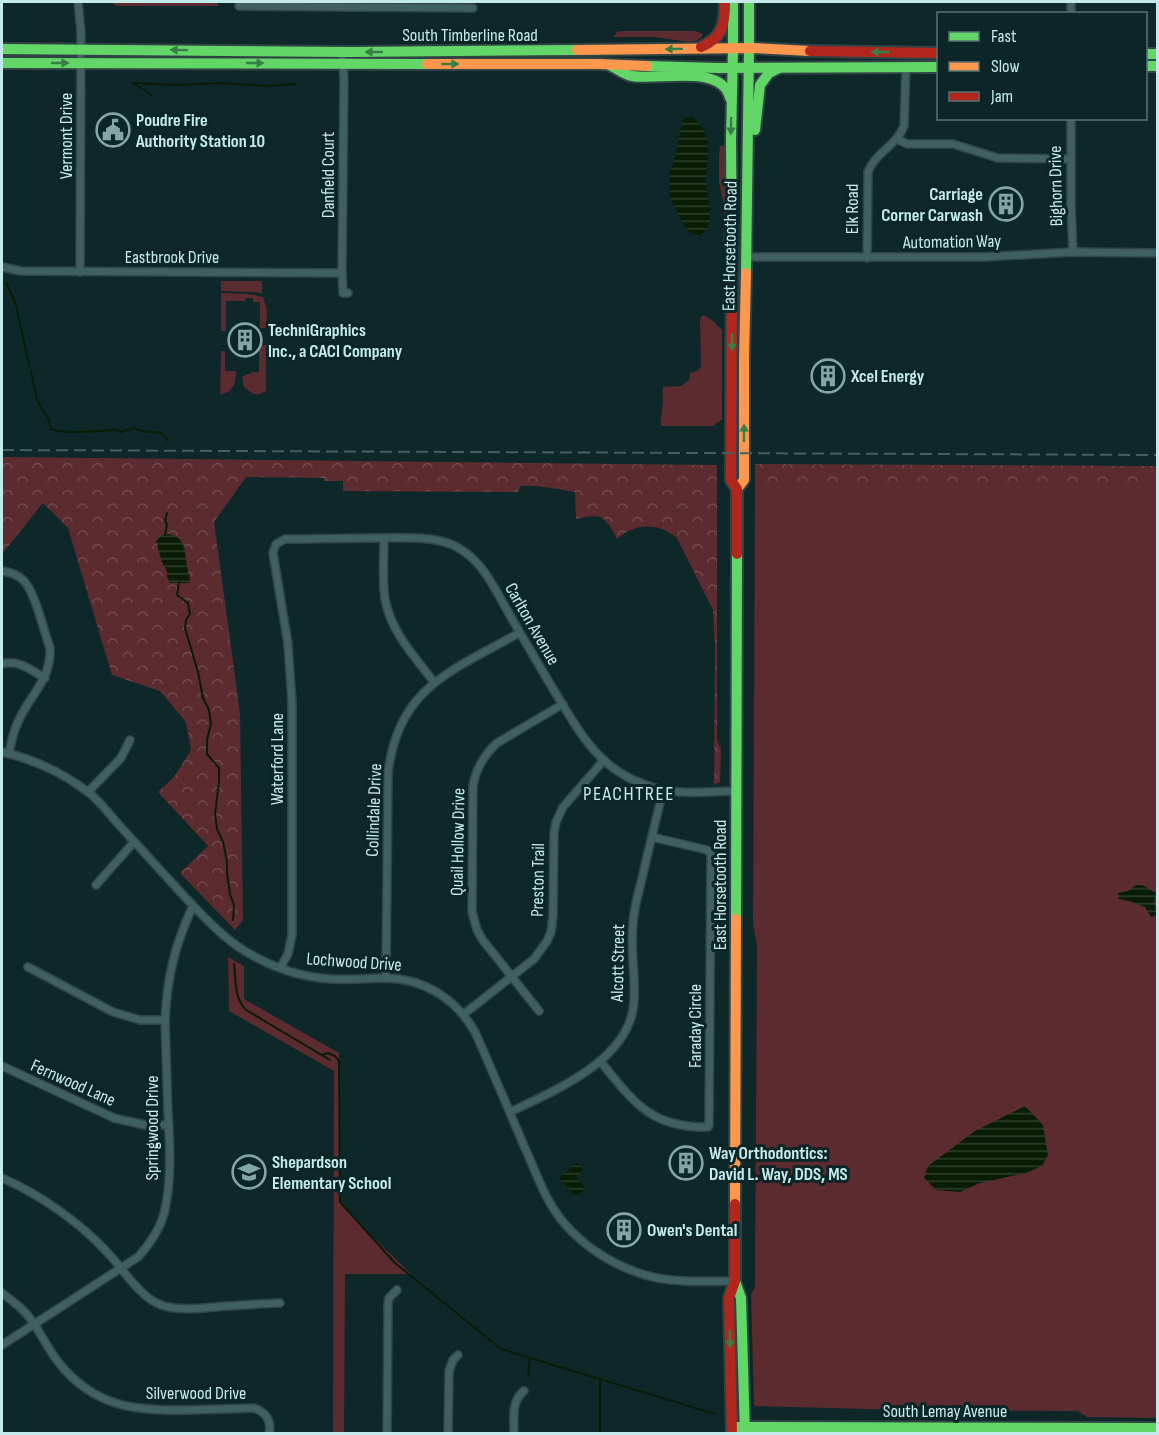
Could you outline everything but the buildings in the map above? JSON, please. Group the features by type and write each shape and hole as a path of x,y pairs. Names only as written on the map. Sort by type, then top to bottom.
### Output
{"main road":[{"path":"697,48 710,43 717,37 725,15 725,2"},
{"name":"East Horsetooth Road","path":"732,1430 729,1298 735,1281 737,489 731,480 734,2"},
{"name":"East Horsetooth Road","path":"737,489 744,480 749,2"},
{"name":"South Timberline Road","path":"2,63 343,58 697,48 937,53"},
{"name":"South Timberline Road","path":"2,49 81,49 732,68 937,67"},
{"path":"608,64 632,76 697,77 714,80 728,89 732,105"},
{"path":"748,188 760,85 769,73 779,68"},
{"name":"East Horsetooth Road","path":"735,1281 741,1298 745,1430"},
{"name":"South Lemay Avenue","path":"732,1430 1158,1428"}],"street":[{"name":"Vermont Drive","path":"78,2 81,23 80,272"},
{"path":"239,6 473,8"},
{"name":"Danfield Court","path":"343,58 342,273 343,293 348,293"},
{"path":"906,67 904,126 897,139 907,144 953,144 999,158 1070,159"},
{"name":"Bighorn Drive","path":"1071,120 1073,252"},
{"name":"Elk Road","path":"867,258 868,172 872,163 897,139"},
{"name":"Automation Way","path":"747,256 867,258 984,257 1073,252 1158,253"},
{"name":"Eastbrook Drive","path":"2,267 21,271 342,273"},
{"path":"384,538 384,590 388,613 402,641 434,682"},
{"name":"Carlton Avenue","path":"274,548 276,544 285,539 427,538 451,544 462,550 483,569 562,704 585,740 604,760 629,777 663,790 677,792 736,791"},
{"name":"Waterford Lane","path":"274,548 288,644 292,703 292,935 288,954 280,968"},
{"path":"2,571 9,572 27,584 50,648 45,678 16,724 5,753"},
{"name":"Collindale Drive","path":"386,978 388,773 394,742 408,712 434,682 519,633"},
{"path":"2,664 15,662 45,678"},
{"name":"Quail Hollow Drive","path":"539,1011 482,939 473,920 474,777 484,758 497,743 562,704"},
{"path":"88,792 121,758 130,740"},
{"name":"Lochwood Drive","path":"5,753 47,767 88,792 193,906 243,950 280,968 302,974 327,978 386,978 414,982 445,997 464,1014 476,1032 543,1189 564,1222 598,1253 621,1266 653,1277 685,1281 735,1281"},
{"name":"Preston Trail","path":"464,1014 534,959 542,950 551,932 554,916 554,833 559,815 563,807 604,760"},
{"name":"Alcott Street","path":"510,1113 565,1084 600,1061 609,1054 624,1034 633,1011 633,921 663,790"},
{"name":"Faraday Circle","path":"600,1061 630,1098 649,1113 675,1124 708,1127 711,854 707,850 652,837"},
{"path":"96,885 134,842"},
{"name":"Springwood Drive","path":"2,1345 138,1257 156,1233 164,1214 169,1175 165,1020 168,981 178,939 193,906"},
{"path":"28,967 113,1012 140,1020 165,1020"},
{"name":"Fernwood Lane","path":"2,1066 114,1118 145,1125 169,1125"},
{"path":"2,1178 59,1210 88,1233 142,1294 161,1305 173,1308 280,1303"},
{"path":"387,1434 388,1304 397,1290"},
{"name":"Silverwood Drive","path":"2,1293 34,1324 53,1355 69,1374 95,1394 111,1402 157,1411 254,1408 264,1413 268,1419 269,1434"},
{"path":"448,1434 448,1371 458,1355"},
{"path":"514,1434 515,1401 524,1391"}],"green space":[{"path":"111,2 218,2 218,6 117,6"},
{"path":"621,31 695,31 703,34 696,41 689,42 655,37 613,37"},
{"path":"720,146 725,146 726,245 724,249 722,247 725,216 719,182"},
{"path":"221,281 262,281 262,293 221,291"},
{"path":"221,293 263,297 267,310 266,328 260,328 260,302 253,302 253,298 246,298 245,301 226,301 226,331 221,331"},
{"path":"704,315 722,330 722,420 714,426 661,426 663,387 681,386 689,380 690,373 701,367 700,321"},
{"path":"259,345 266,345 266,391 253,394 244,387 242,376 251,374 251,372 259,372"},
{"path":"221,351 225,351 225,371 236,371 233,387 228,392 220,394"},
{"path":"2,457 717,465 717,739 721,750 720,782 714,785 713,610 677,538 670,533 654,527 639,527 617,539 602,518 592,516 576,519 575,492 534,486 520,486 518,492 343,491 343,481 324,481 324,478 246,477 214,522 240,713 243,920 235,930 180,873 208,846 158,792 174,777 191,750 186,722 160,691 112,675 68,528 43,503 2,554"},
{"path":"755,464 1157,466 1158,483 755,483"},
{"path":"755,483 1157,483 1157,1418 1087,1417 1078,1411 754,1406 751,1295 755,1287 757,945 753,925"},
{"path":"228,957 244,966 244,999 339,1053 340,1203 411,1274 345,1274 344,1433 333,1433 334,1071 229,1011"}],"shaded area":[{"path":"686,117 692,117 700,124 706,135 708,146 706,182 710,219 706,230 696,236 687,231 670,198 669,174 675,159 682,121"},
{"path":"169,534 179,538 184,546 190,582 170,583 167,577 156,541 162,535"},
{"path":"1136,885 1142,885 1156,893 1154,902 1157,915 1151,917 1145,907 1119,899 1118,893 1128,891"},
{"path":"1025,1106 1043,1125 1048,1155 1042,1166 1026,1173 980,1183 960,1192 936,1190 924,1178 928,1166 975,1131"},
{"path":"577,1162 583,1170 576,1177 586,1188 576,1197 559,1178"}],"waterway":[{"path":"132,83 177,85 219,83 268,86 296,84"},
{"path":"134,84 151,96"},
{"path":"7,284 16,305 29,365"},
{"path":"31,372 37,399 49,420 51,429 62,432 114,429 122,432 133,428 161,433 168,441"},
{"path":"165,535 167,513"},
{"path":"179,582 177,595 188,603 190,614 185,628 203,698 209,710 211,724 207,740 207,754 219,768 215,814 227,861 230,894 234,905 233,920"},
{"path":"234,964 237,994 246,1010 330,1060"},
{"path":"322,1055 328,1053 339,1061 340,1202 395,1263 501,1349 715,1414"},
{"path":"528,1377 530,1359"},
{"path":"600,1379 600,1434"}],"railway":[{"path":"2,450 1158,455"}],"traffic: fast":[{"path":"733,2 733,49"},
{"path":"749,2 749,48"},
{"path":"746,273 749,48"},
{"path":"2,49 350,52 577,50"},
{"path":"732,257 733,49"},
{"path":"1147,54 1158,54"},
{"path":"2,63 427,64"},
{"path":"611,66 632,76 688,76 715,80 725,87 730,98"},
{"path":"647,66 937,67"},
{"path":"1147,66 1158,66"},
{"path":"755,130 760,85 769,73 779,68"},
{"path":"736,919 737,554"},
{"path":"735,1281 741,1298 745,1434"},
{"path":"732,1427 1158,1428"}],"traffic: slow":[{"path":"577,50 753,48 810,51"},
{"path":"427,64 647,66"},
{"path":"737,489 744,480 746,273"},
{"path":"735,1204 736,919"}],"traffic: jam":[{"path":"701,47 718,35 723,24 725,2"},
{"path":"810,51 937,53"},
{"path":"732,257 731,480 737,489 737,554"},
{"path":"732,1434 729,1298 735,1281 735,1204"}],"place":[{"name":"Poudre Fire Authority Station 10","path":"113,130"},
{"name":"Carriage Corner Carwash","path":"1006,204"},
{"name":"TechniGraphics Inc., a CACI Company","path":"245,340"},
{"name":"Xcel Energy","path":"828,376"},
{"name":"Way Orthodontics: David L. Way, DDS, MS","path":"686,1163"},
{"name":"Shepardson Elementary School","path":"249,1172"},
{"name":"Owen's Dental","path":"624,1230"}],"district":[{"name":"PEACHTREE","path":"629,794"}]}
